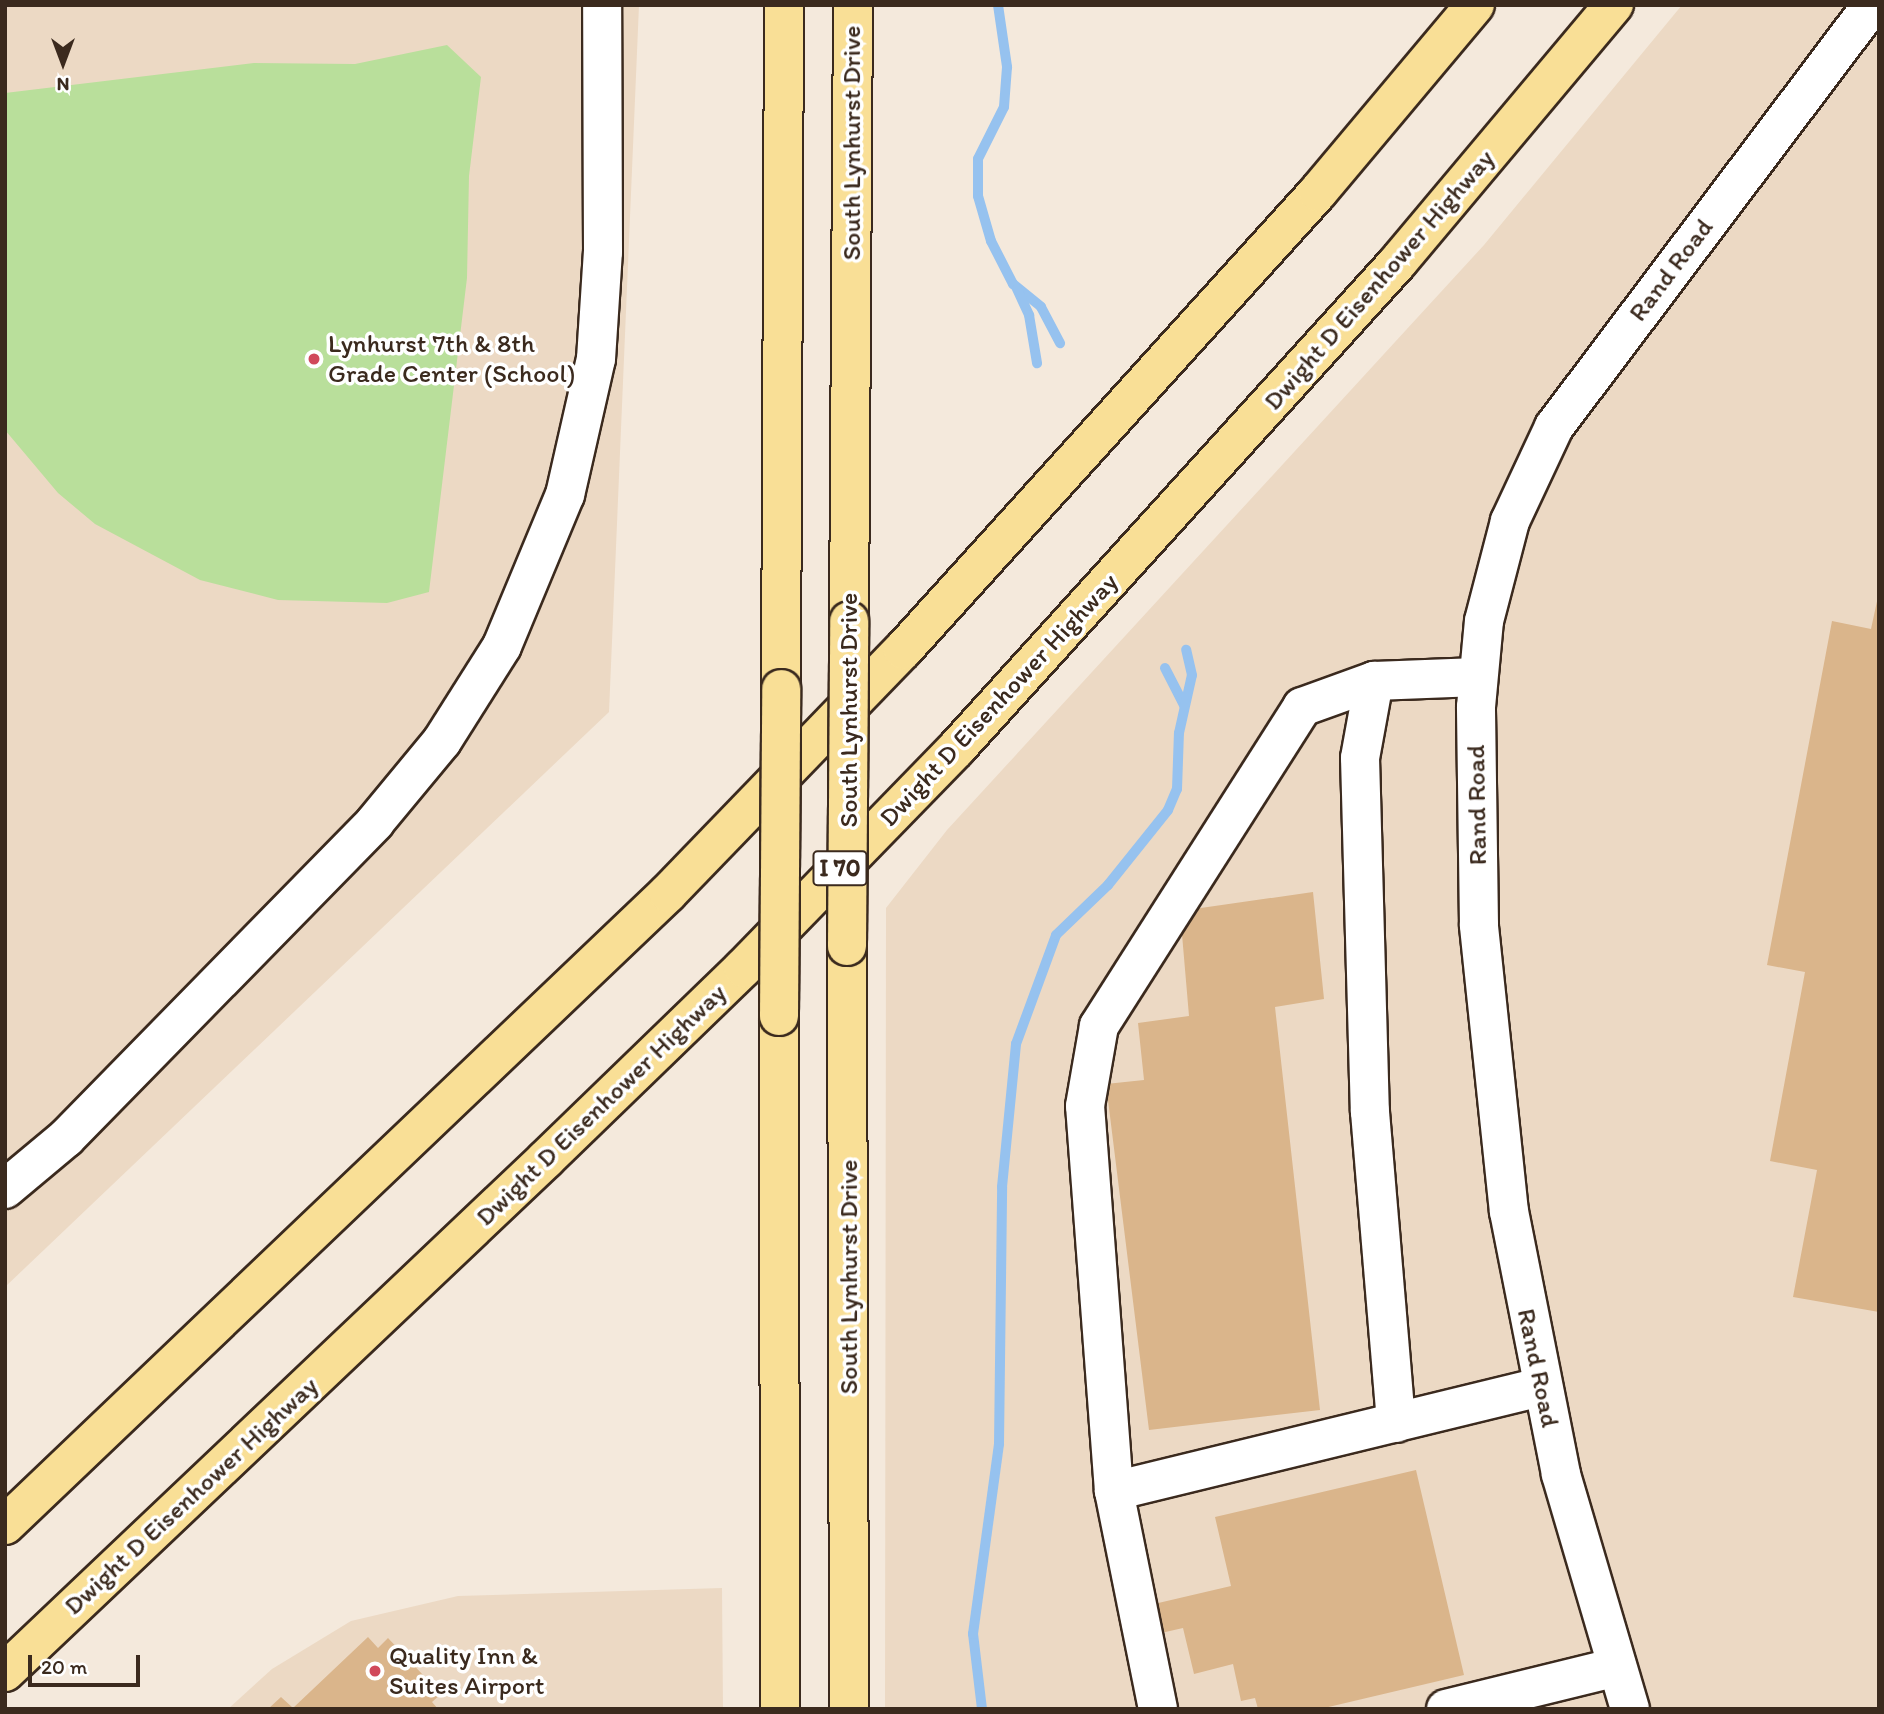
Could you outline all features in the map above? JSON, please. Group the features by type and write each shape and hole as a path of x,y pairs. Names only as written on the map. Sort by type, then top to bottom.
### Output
{"main road":[{"path":"780,1709 779,1016 784,5"},
{"name":"South Lynhurst Drive","path":"849,1709 847,946 852,5"},
{"path":"5,1525 668,893 884,670 1309,202 1475,5"},
{"name":"Dwight D Eisenhower Highway","path":"5,1672 546,1159 956,749 1398,262 1614,5"}],"street":[{"path":"5,1189 83,1121 375,822 442,741 502,646 565,495 596,359 603,252 602,5"},
{"name":"Rand Road","path":"1630,1709 1616,1667 1541,1387 1509,1212 1486,1025 1477,847 1478,677 1484,621 1510,521 1555,427 1872,5"},
{"path":"1158,1709 1114,1491 1085,1106 1099,1026 1302,707 1374,681 1478,677"},
{"path":"1374,681 1360,758 1370,1112 1396,1423"},
{"path":"1114,1491 1541,1387"},
{"path":"1446,1709 1616,1667"}],"shaded area":[{"name":"Lynhurst 7th & 8th Grade Center (School)","path":"5,5 639,5 609,712 5,1287"},
{"path":"1682,5 1879,5 1879,1709 885,1709 886,908 947,830 1484,245"},
{"path":"722,1588 723,1709 228,1709 272,1669 351,1621 458,1596"}],"green space":[{"path":"447,45 481,77 469,176 467,278 429,592 387,603 278,600 200,580 95,524 58,493 5,430 5,93 254,63 355,64"}],"building":[{"path":"1879,592 1879,1312 1793,1297 1817,1170 1770,1161 1805,972 1767,965 1832,621 1871,629"},
{"path":"1313,892 1324,999 1275,1007 1320,1410 1149,1430 1106,1084 1144,1080 1138,1023 1189,1016 1180,911"},
{"path":"1416,1470 1464,1675 1320,1709 1258,1709 1255,1698 1241,1701 1233,1664 1194,1674 1183,1628 1161,1633 1154,1604 1231,1586 1215,1517"},
{"name":"Quality Inn & Suites Airport","path":"368,1637 378,1648 388,1638 441,1694 432,1702 438,1709 268,1709 281,1697 293,1708"}],"waterway":[{"path":"998,5 1007,67 1004,107 978,159 978,196 991,241 1013,284 1041,307 1060,343"},
{"path":"1017,289 1029,315 1037,363"},
{"path":"982,1709 973,1634 999,1444 1002,1187 1016,1044 1056,935 1108,885 1168,810 1177,789 1179,733 1192,675 1186,650"},
{"path":"1165,668 1184,705"}],"place":[{"name":"Lynhurst 7th & 8th Grade Center (School)","path":"314,359"},
{"name":"Quality Inn & Suites Airport","path":"375,1671"}]}
